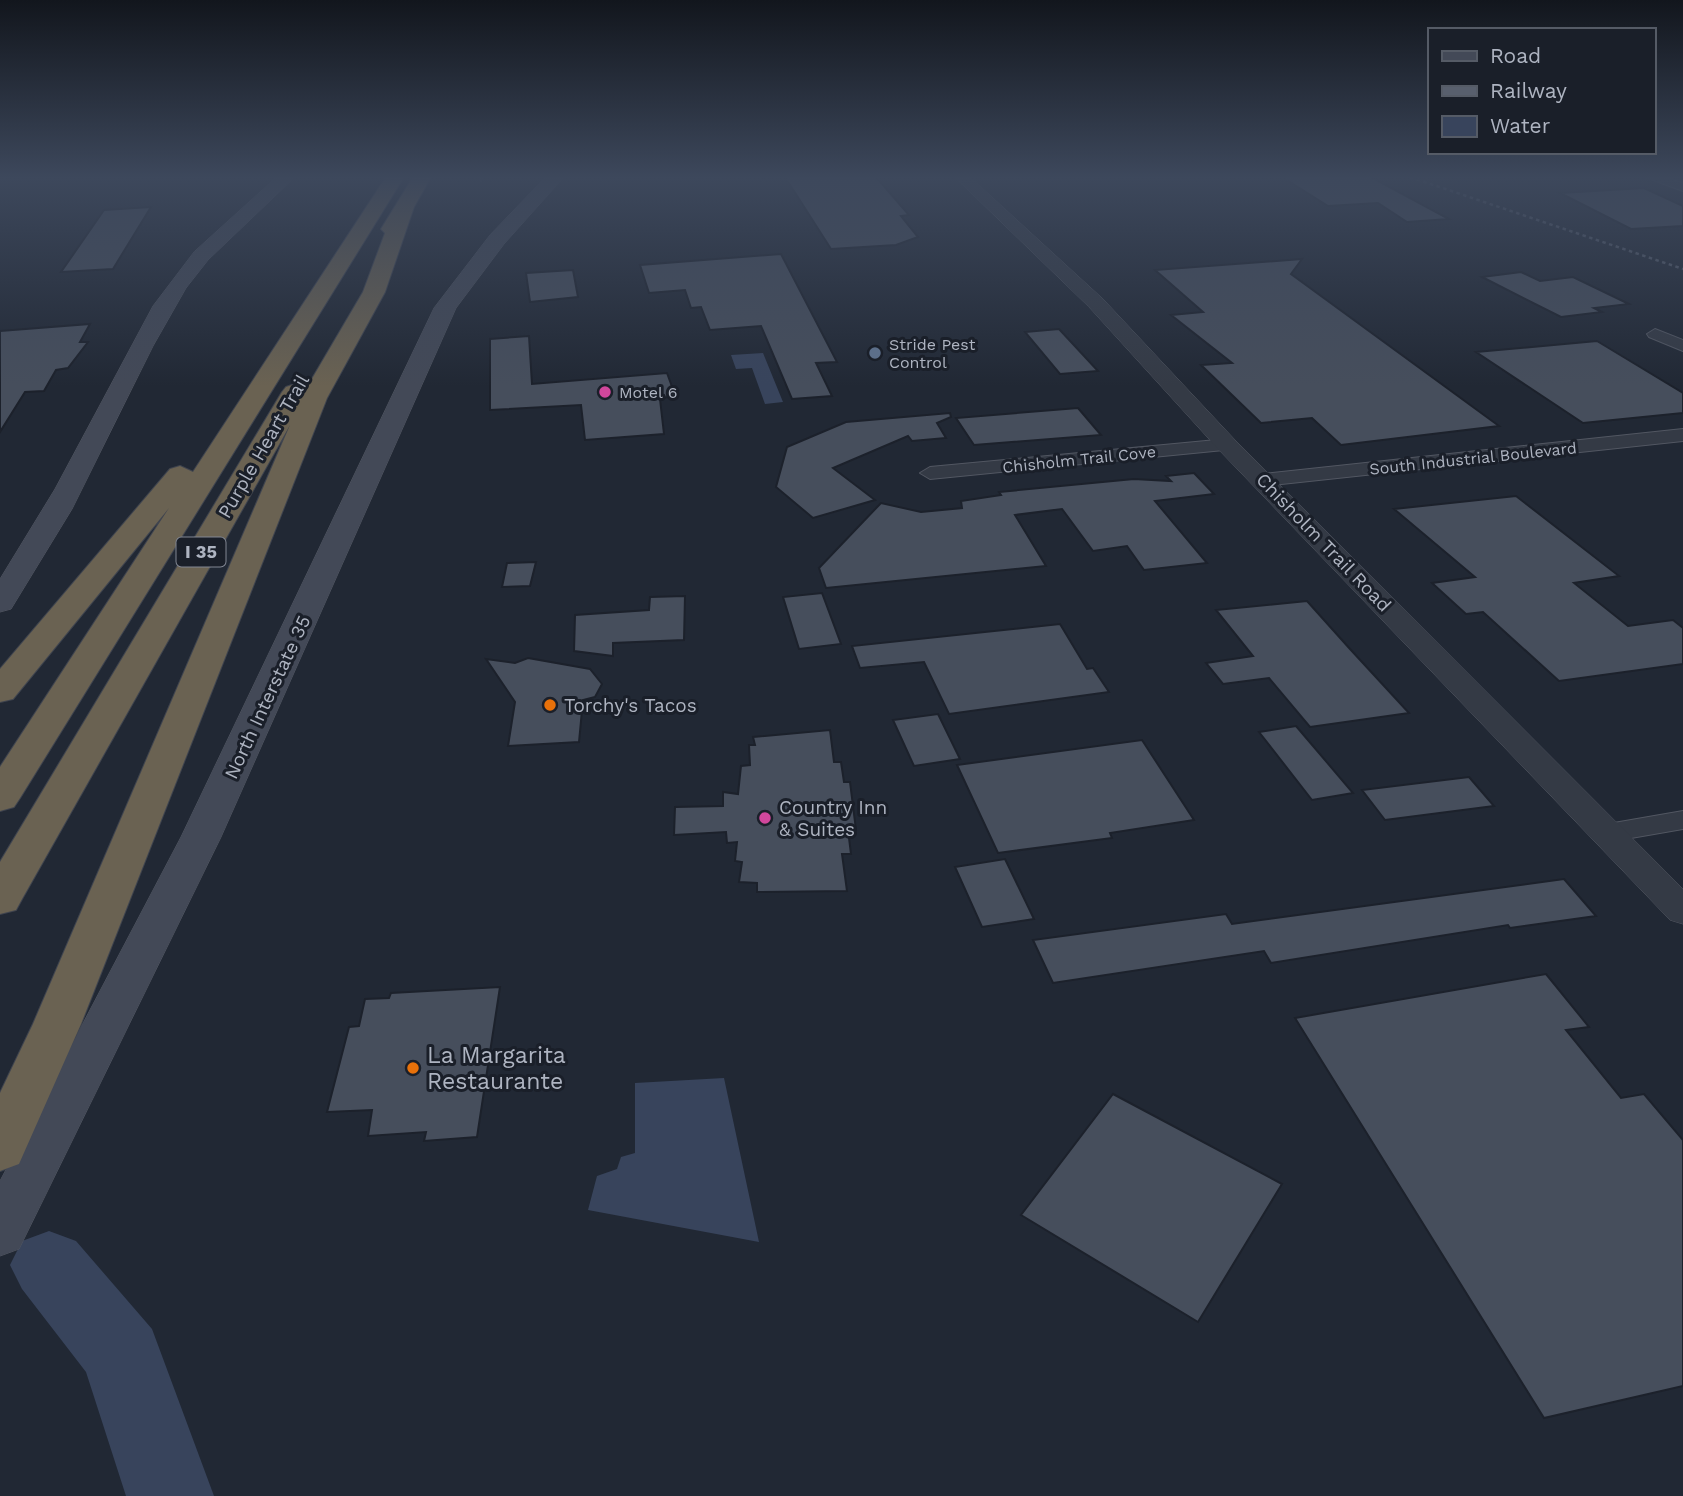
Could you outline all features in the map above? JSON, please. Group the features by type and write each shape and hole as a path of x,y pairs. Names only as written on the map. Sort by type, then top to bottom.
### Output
{"highway":[{"name":"Purple Heart Trail","path":"0,798 350,247"},
{"name":"Purple Heart Trail","path":"0,899 368,247"},
{"path":"0,1149 57,1024 314,398 374,292 385,247"},
{"path":"0,691 177,479 274,337 346,251"}],"main road":[{"path":"0,603 88,453 148,331 189,268 213,247"},
{"name":"North Interstate 35","path":"0,1233 201,837 445,307 467,274 490,247"}],"street":[{"name":"Chisholm Trail Road","path":"1036,247 1096,303 1227,445 1683,911"},
{"path":"1655,334 1683,346"},
{"name":"South Industrial Boulevard","path":"1263,480 1683,435"},
{"name":"Chisholm Trail Cove","path":"930,473 1227,445"},
{"path":"1608,833 1683,820"}],"water":[{"path":"763,353 783,402 765,404 752,368 736,369 731,355"},
{"path":"724,1078 759,1242 588,1210 597,1176 617,1169 621,1157 635,1153 635,1083"}],"building":[{"path":"78,247 127,247 113,269 61,272"},
{"path":"830,247 867,247 831,249"},
{"path":"781,254 837,362 816,363 832,396 792,399 761,326 710,330 701,307 691,308 685,290 649,293 640,265"},
{"path":"1302,259 1291,274 1499,426 1341,445 1312,418 1261,423 1201,365 1232,363 1171,315 1203,312 1155,270"},
{"path":"573,270 578,297 530,302 526,273"},
{"path":"1521,272 1540,281 1573,277 1629,304 1594,308 1602,312 1561,317 1482,277"},
{"path":"90,324 80,342 88,342 68,368 56,370 44,391 25,392 0,432 0,331"},
{"path":"1059,329 1098,371 1060,374 1025,332"},
{"path":"529,336 532,384 667,373 675,395 660,399 664,434 585,440 581,405 490,410 490,339"},
{"path":"1597,341 1683,393 1683,413 1583,423 1476,352"},
{"path":"1078,408 1101,435 974,445 956,418"},
{"path":"950,413 951,417 937,423 946,438 912,441 908,436 833,468 875,500 813,518 776,487 787,447 846,422"},
{"path":"1194,473 1214,494 1155,501 1207,563 1144,570 1127,546 1093,551 1062,509 1015,515 1046,566 826,588 819,568 881,503 921,512 962,508 961,501 1001,495 999,492 1134,479 1171,481 1166,476"},
{"path":"1516,496 1619,576 1574,583 1628,626 1673,620 1683,628 1683,664 1559,681 1483,612 1466,614 1432,583 1475,577 1394,509"},
{"path":"536,562 530,586 502,587 507,563"},
{"path":"822,593 841,644 799,649 783,597"},
{"path":"685,596 684,640 613,643 613,656 574,651 575,615 649,610 650,597"},
{"path":"1307,601 1409,713 1310,727 1269,678 1223,684 1206,663 1253,656 1216,610"},
{"path":"1060,624 1087,669 1093,668 1109,692 949,714 924,662 860,668 852,646"},
{"name":"Torchy's Tacos","path":"528,658 590,669 602,684 595,697 583,700 579,742 508,746 515,702 486,659 515,663"},
{"path":"938,714 960,759 914,766 893,720"},
{"path":"1296,726 1353,793 1312,800 1259,732"},
{"name":"Country Inn & Suites","path":"830,730 834,762 841,762 844,782 850,782 856,830 848,830 851,854 842,854 847,891 757,892 757,883 739,882 742,862 735,861 737,842 727,843 726,832 674,835 675,807 723,806 723,792 738,794 741,766 750,765 749,745 755,745 753,737"},
{"path":"1142,740 1194,820 1110,833 1112,838 998,853 957,765"},
{"path":"1469,777 1494,806 1385,820 1362,790"},
{"path":"1005,859 1034,919 982,927 955,867"},
{"path":"1564,879 1596,916 1510,928 1508,925 1271,963 1264,951 1053,983 1033,940 1226,914 1232,924"},
{"path":"1546,974 1589,1027 1566,1030 1621,1098 1644,1094 1683,1140 1683,1386 1544,1418 1295,1018"},
{"name":"La Margarita Restaurante","path":"500,987 477,1137 424,1141 426,1132 368,1136 372,1110 327,1112 349,1027 359,1026 365,999 389,998 391,993"},
{"path":"1113,1094 1282,1184 1198,1322 1021,1215"}],"waterway":[{"path":"49,1265 123,1356 133,1396 170,1496"}],"railway":[{"path":"1617,247 1683,269"}],"place":[{"name":"Stride Pest Control","path":"875,353"},
{"name":"Motel 6","path":"605,392"},
{"name":"Torchy's Tacos","path":"550,705"},
{"name":"Country Inn & Suites","path":"765,818"},
{"name":"La Margarita Restaurante","path":"413,1068"}]}
